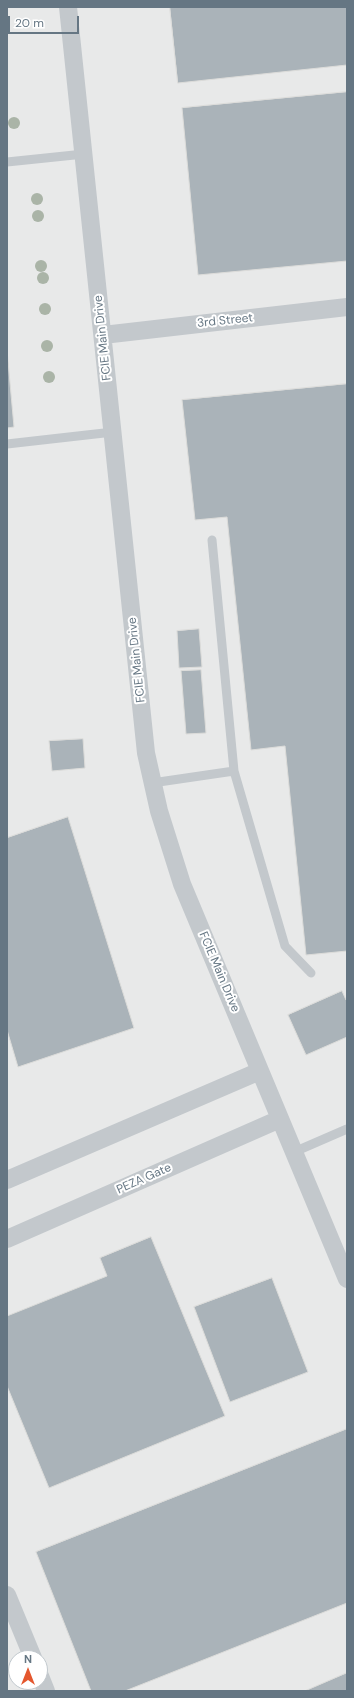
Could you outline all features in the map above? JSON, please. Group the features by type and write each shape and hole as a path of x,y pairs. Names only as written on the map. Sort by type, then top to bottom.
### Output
{"street":[{"name":"FCIE Main Drive","path":"68,7 146,753 152,783 182,884 347,1279"},
{"name":"3rd Street","path":"103,335 347,307"},
{"path":"7,1180 260,1071"},
{"name":"PEZA Gate","path":"7,1239 280,1119"},
{"path":"7,1595 30,1650"}],"lane":[{"path":"7,162 84,154"},
{"path":"7,444 113,432"},
{"path":"212,540 234,771 285,946 311,973"},
{"path":"152,783 234,771"},
{"path":"294,1152 347,1129"}],"shaded area":[{"path":"7,7 347,7 347,1691 7,1691"}],"building":[{"path":"170,7 347,7 347,65 178,83"},
{"path":"347,92 347,261 198,275 182,108"},
{"path":"7,350 14,427 7,428"},
{"path":"347,384 347,951 306,955 285,746 251,750 227,517 195,520 182,400"},
{"path":"199,629 202,667 179,668 177,631"},
{"path":"201,670 206,733 186,734 181,671"},
{"path":"83,739 85,768 52,771 49,741"},
{"path":"68,817 134,1028 18,1067 7,1030 7,838"},
{"path":"342,991 346,1000 347,999 347,1037 306,1055 288,1015"},
{"path":"151,1237 225,1416 49,1488 7,1386 7,1316 107,1276 100,1258"},
{"path":"272,1278 308,1372 230,1402 194,1307"},
{"path":"347,1429 347,1603 125,1691 91,1691 36,1552"},
{"path":"347,1673 347,1691 305,1691"}]}
